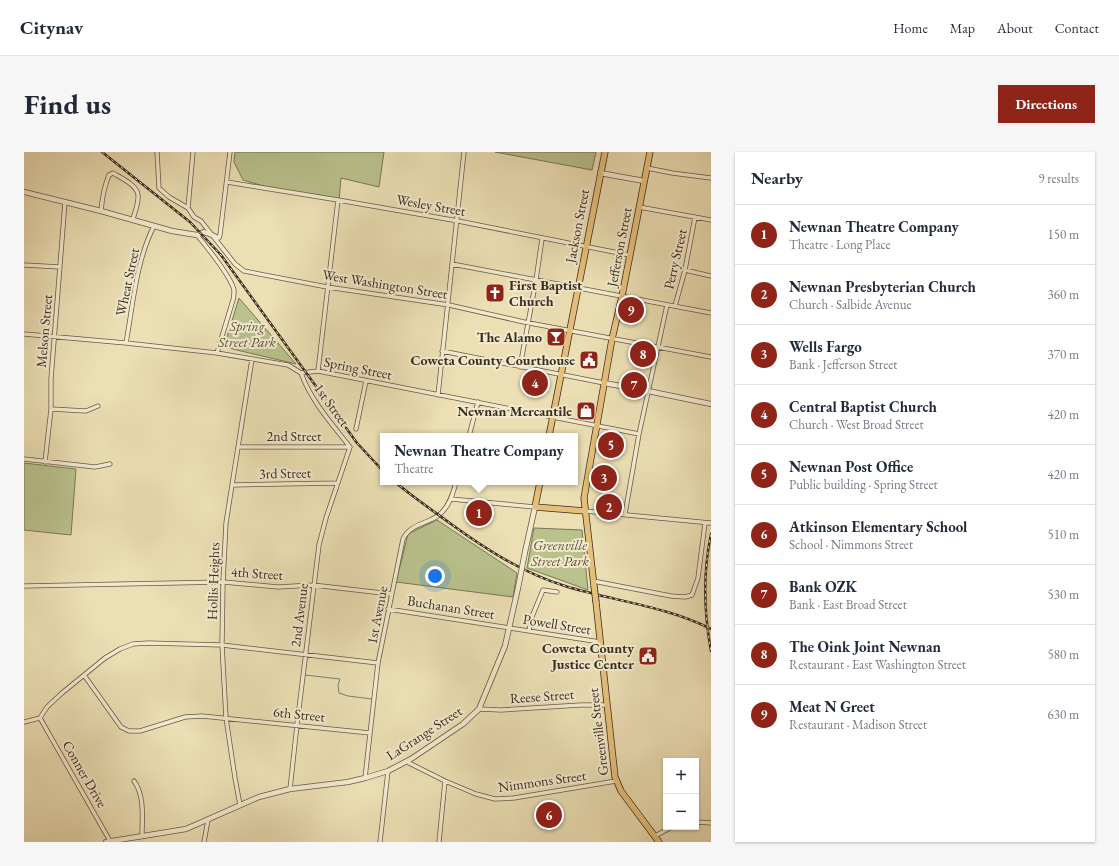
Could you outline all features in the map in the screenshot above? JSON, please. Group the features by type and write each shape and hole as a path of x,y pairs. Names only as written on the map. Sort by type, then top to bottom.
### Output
{"main road":[{"name":"Jackson Street","path":"562,375 577,288 605,152"},
{"name":"Jefferson Street","path":"585,511 584,498 596,425 650,152"},
{"path":"550,433 562,375"},
{"name":"LaGrange Street","path":"535,507 539,485"},
{"path":"579,510 584,498"},
{"path":"535,507 585,511"},
{"name":"Greenville Street","path":"585,511 606,705 616,781 621,791 659,842"}],"street":[{"name":"West Washington Street","path":"157,152 159,188 169,197 188,208 235,264 244,271 328,287 448,305 527,323 711,357"},
{"path":"188,208 193,152"},
{"path":"24,192 101,211 172,231 197,235 204,232 218,238 220,236 230,152"},
{"path":"438,394 458,221 464,152"},
{"path":"647,168 711,178"},
{"path":"600,172 644,181"},
{"path":"101,211 105,184 108,175 113,173 134,187 138,193 139,198 133,220"},
{"name":"Wesley Street","path":"227,182 458,221 586,248 629,255"},
{"path":"318,371 338,200"},
{"name":"Melson Street","path":"45,462 51,409 65,202"},
{"path":"639,206 711,220"},
{"name":"Perry Street","path":"675,306 685,270 695,217"},
{"name":"Wheat Street","path":"126,343 141,260 154,226"},
{"path":"197,235 210,251 230,281 234,290 233,300 217,353"},
{"path":"520,367 542,239"},
{"path":"452,264 711,313"},
{"path":"24,265 60,267"},
{"path":"685,270 711,276"},
{"name":"Perry Street","path":"625,514 639,434 667,305"},
{"path":"24,334 217,353 288,365 301,373"},
{"path":"442,352 711,404"},
{"name":"Hollis Heights","path":"240,805 226,718 222,645 223,582 226,523 252,359"},
{"name":"Spring Street","path":"301,373 318,371 639,434"},
{"name":"1st Street","path":"301,373 305,385 320,409 350,447"},
{"path":"356,429 366,381"},
{"path":"470,433 478,402"},
{"path":"51,409 86,411 92,410 98,406"},
{"name":"2nd Street","path":"238,447 350,447"},
{"name":"2nd Avenue","path":"290,790 313,585 319,545 326,518 350,447"},
{"path":"24,460 95,467 110,464"},
{"name":"3rd Street","path":"232,485 338,483"},
{"name":"1st Avenue","path":"365,778 378,663 403,539 405,534 413,528 439,515 451,499 455,485"},
{"path":"451,499 535,507"},
{"name":"LaGrange Street","path":"108,842 178,831 208,820 263,796 290,790 348,782 388,771 408,761 463,724 478,709 505,646 535,507"},
{"path":"585,511 708,523 698,578 692,595 686,597 671,596 593,583"},
{"name":"4th Street","path":"24,586 223,582 278,587 313,585 391,594"},
{"path":"529,631 531,619 543,590 557,592"},
{"name":"Buchanan Street","path":"388,609 510,628"},
{"name":"Powell Street","path":"510,628 600,642"},
{"path":"24,722 40,718 47,707 62,693 105,658 120,649 133,644 222,645 378,663"},
{"name":"6th Street","path":"84,676 121,727 129,731 140,731 186,717 202,716 370,733"},
{"name":"Reese Street","path":"478,709 486,711 581,704 606,705"},
{"name":"Conner Drive","path":"40,718 108,842"},
{"name":"Nimmons Street","path":"408,761 409,763 445,781 476,794 495,799 514,798 616,781"},
{"path":"380,842 388,771"},
{"path":"134,781 139,788 142,836"},
{"path":"439,842 445,781"},
{"path":"204,842 208,820"},
{"path":"699,822 711,823"},
{"path":"655,836 666,830"}],"green space":[{"path":"235,152 384,152 379,187 341,178 339,201 267,187 243,180 234,162"},
{"path":"495,152 596,152 592,170"},
{"name":"Spring Street Park","path":"239,298 296,364 224,347"},
{"path":"24,463 76,469 71,535 24,530"},
{"path":"437,520 517,573 513,597 396,582 408,534"},
{"name":"Greenville Street Park","path":"534,528 582,530 588,590 527,568"}],"waterway":[{"path":"305,675 340,679 338,685 339,693 348,696 372,699"}],"railway":[{"path":"102,152 190,222 221,255 357,443 380,468"},
{"path":"399,485 478,543 520,568 565,586 658,609 694,621 711,629"},
{"path":"711,534 708,548 705,592 711,651"}],"place":[{"name":"First Baptist Church","path":"495,293"},
{"name":"Meat N Greet","path":"631,310"},
{"name":"The Alamo","path":"556,337"},
{"name":"The Oink Joint Newnan","path":"643,354"},
{"name":"Coweta County Courthouse","path":"589,360"},
{"name":"Central Baptist Church","path":"535,383"},
{"name":"Bank OZK","path":"634,385"},
{"name":"Newnan Mercantile","path":"586,411"},
{"name":"Newnan Post Office","path":"611,445"},
{"name":"Wells Fargo","path":"604,478"},
{"name":"Newnan Presbyterian Church","path":"609,507"},
{"name":"Newnan Theatre Company","path":"479,513"},
{"name":"Coweta County Justice Center","path":"648,656"},
{"name":"Atkinson Elementary School","path":"549,815"}]}
